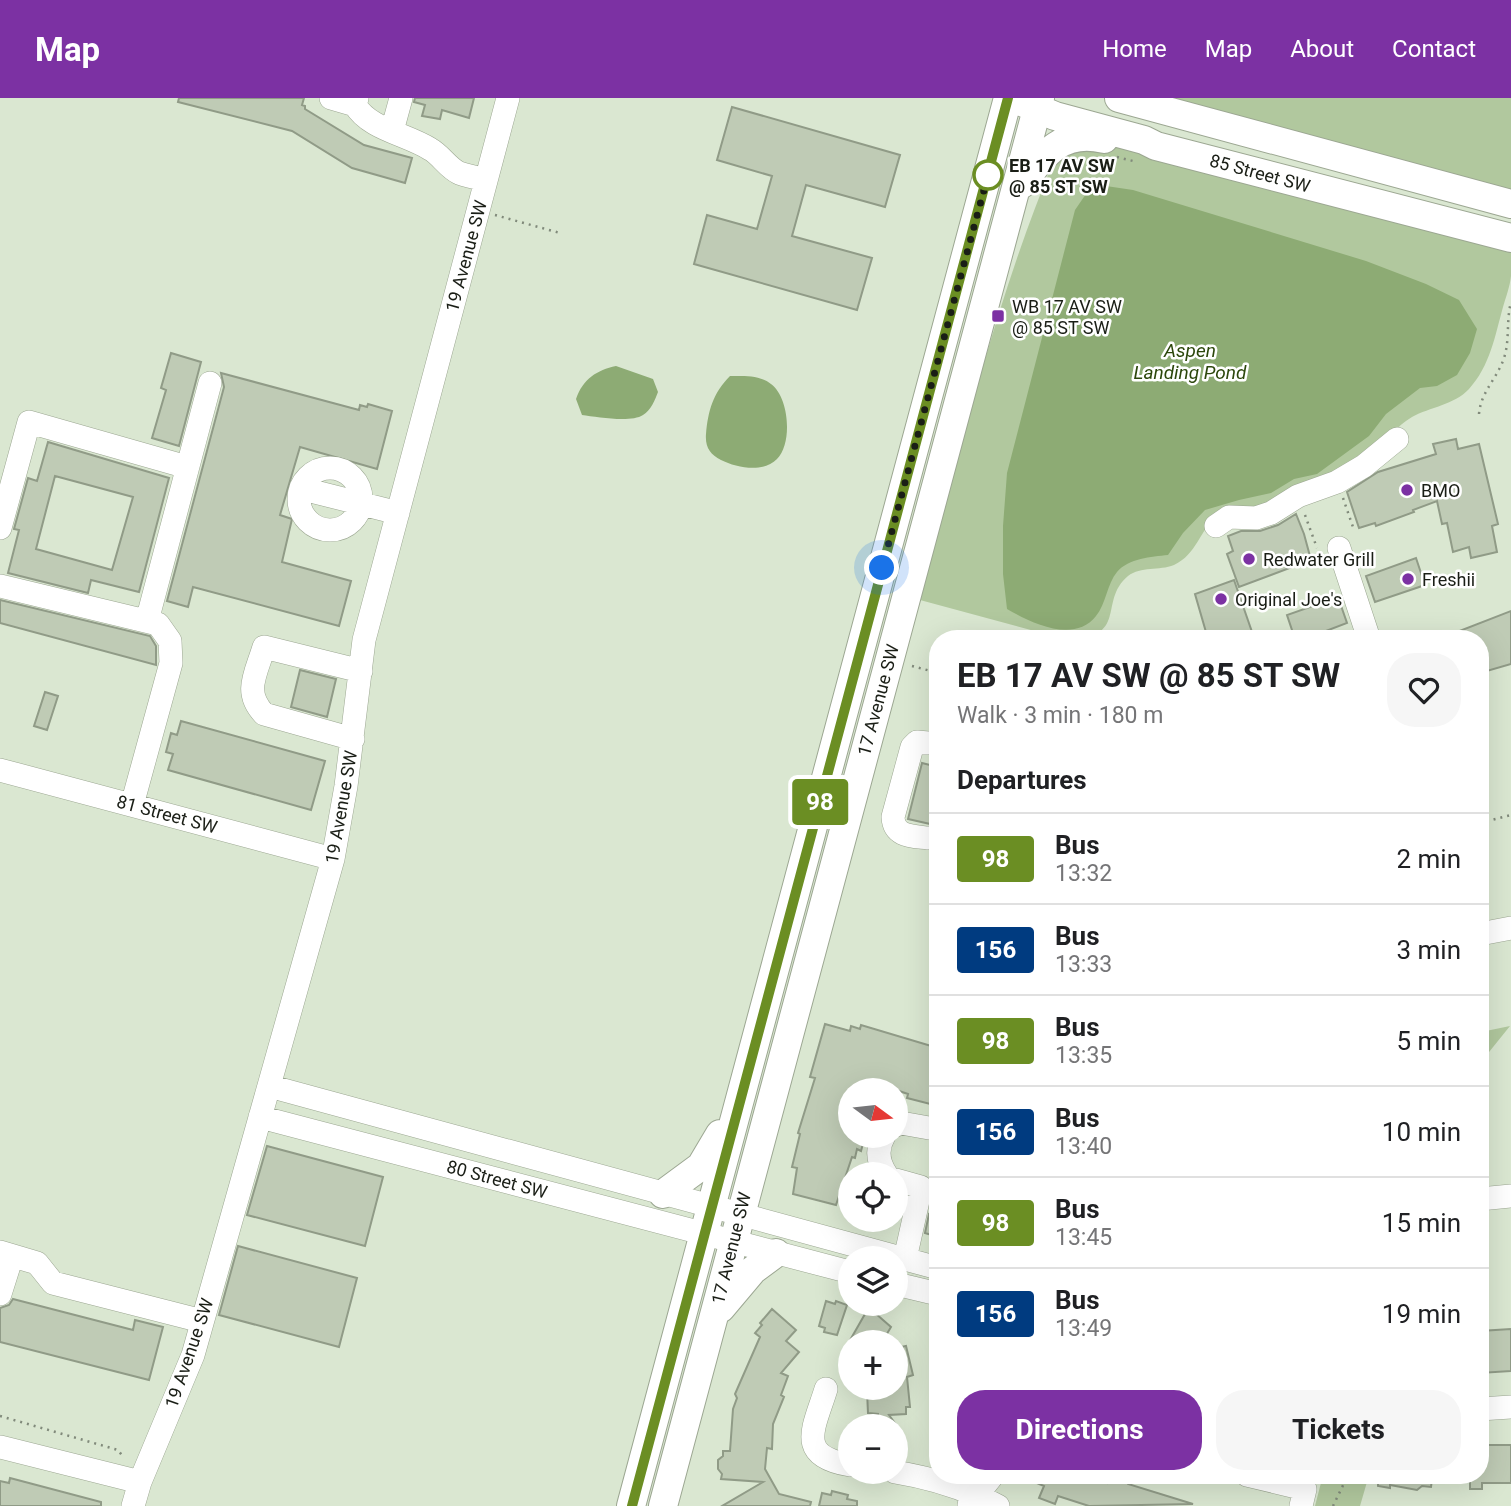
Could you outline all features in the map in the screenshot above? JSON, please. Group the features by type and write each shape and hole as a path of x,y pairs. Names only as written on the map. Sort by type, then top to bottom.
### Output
{"main road":[{"name":"85 Street SW","path":"1123,99 1511,204"},
{"name":"85 Street SW","path":"1024,101 1055,116 1144,140 1156,146 1511,238"},
{"name":"17 Avenue SW","path":"663,1506 1014,195 1024,101"},
{"name":"17 Avenue SW","path":"631,1506 930,390 1024,101"},
{"path":"1014,195 1042,156 1055,145 1073,138 1092,136 1127,144 1156,146"},
{"path":"930,390 959,398"},
{"path":"870,612 900,619"},
{"path":"663,1194 701,1166 736,1108"},
{"path":"713,1319 757,1266 776,1253"}],"street":[{"path":"331,98 356,101 361,115 415,139 458,172 486,180"},
{"path":"392,131 401,98"},
{"name":"19 Avenue SW","path":"133,1506 140,1482 192,1355 333,859 364,640 508,98"},
{"path":"147,621 210,383"},
{"path":"0,528 29,422 187,467"},
{"path":"1216,526 1229,517 1256,518 1271,513 1298,496 1337,482 1364,466 1397,439"},
{"path":"311,491 398,513"},
{"path":"1328,548 1365,630"},
{"path":"0,586 158,624 170,641 171,663 132,805"},
{"path":"352,739 264,714 256,706 250,690 264,647 361,671"},
{"path":"928,743 917,742 912,747 893,817 893,825 898,831 907,836 928,838"},
{"name":"81 Street SW","path":"0,770 333,859"},
{"path":"1489,932 1511,928"},
{"path":"772,979 802,987"},
{"name":"80 Street SW","path":"269,1086 858,1246"},
{"name":"80 Street SW","path":"260,1116 838,1269"},
{"path":"908,1124 929,1128"},
{"path":"436,1163 442,1133"},
{"path":"908,1183 929,1189"},
{"path":"908,1251 929,1192"},
{"path":"1489,1198 1511,1196"},
{"path":"0,1294 6,1254 37,1263 53,1283 202,1321"},
{"name":"80 Street SW","path":"908,1260 929,1266"},
{"path":"908,1287 929,1292"},
{"path":"826,1389 811,1436 815,1448 831,1462 838,1463"},
{"path":"1489,1408 1511,1406"},
{"path":"0,1447 140,1482"},
{"path":"908,1475 929,1479"},
{"path":"949,1484 973,1500 998,1506"},
{"path":"973,1500 986,1484"},
{"path":"1284,1484 1305,1489 1301,1506"}],"path":[{"path":"478,210 560,233"},
{"path":"1479,414 1482,396 1505,355 1511,302"},
{"path":"1337,482 1353,530"},
{"path":"1298,496 1328,548"},
{"path":"912,666 929,671"},
{"path":"1489,821 1511,815"},
{"path":"0,1416 118,1450 140,1482"},
{"path":"1333,1506 1344,1484"}],"shaded area":[{"path":"1172,98 1511,98 1511,194"},
{"name":"Aspen Landing Pond","path":"1100,144 1165,156 1511,249 1509,288 1487,361 1476,380 1463,394 1412,417 1372,452 1283,498 1212,523 1188,555 1174,565 1139,571 1128,576 1119,586 1110,617 1101,630 1031,630 920,600 996,321 1055,158"},
{"path":"1510,1026 1489,1052 1489,1030"},
{"path":"1321,1484 1366,1484 1360,1506 1315,1506"}],"water":[{"name":"Aspen Landing Pond","path":"1106,186 1133,190 1366,261 1426,284 1459,300 1477,329 1470,353 1457,375 1437,386 1420,388 1386,414 1369,436 1317,474 1294,479 1271,493 1205,510 1183,533 1168,555 1134,561 1122,567 1111,582 1096,616 1076,629 1064,630 1040,625 1007,609 1003,574 1003,526 1007,473 1075,210 1088,191"},
{"path":"616,366 653,379 658,392 650,408 643,415 631,419 582,415 576,399 583,386 597,373"},
{"path":"730,376 762,379 777,390 782,399 787,432 782,452 772,463 750,468 727,463 711,453 707,446 710,410 719,389"}],"building":[{"path":"179,98 304,98 302,105 305,109 364,145 412,158 405,183 352,168 292,131 178,102"},
{"path":"415,98 474,98 469,118 442,110 440,119 422,116 425,105 414,102"},
{"path":"732,107 900,155 885,207 806,185 792,236 872,258 857,310 694,264 707,215 757,229 772,176 717,160"},
{"path":"171,353 201,362 179,446 152,438 166,390 161,388"},
{"path":"221,373 359,410 360,405 367,407 368,404 392,411 377,469 300,447 280,515 292,519 282,562 351,581 339,626 193,587 188,607 167,601 224,387"},
{"path":"1456,439 1458,449 1479,444 1498,524 1492,526 1497,552 1471,558 1469,547 1453,552 1447,523 1442,524 1437,501 1376,526 1375,523 1359,528 1347,492 1378,472 1436,454 1433,444"},
{"path":"48,442 169,478 139,592 91,580 88,593 8,573 19,530 14,529 28,478 37,481","holes":["55,476 133,497 112,570 36,549"]},
{"path":"1296,514 1311,560 1239,587 1227,554 1233,551 1228,536 1241,531 1260,531 1278,525"},
{"path":"1416,558 1425,585 1375,602 1366,576"},
{"path":"1234,580 1251,630 1205,630 1195,594"},
{"path":"1338,597 1347,623 1329,630 1292,630 1287,615"},
{"path":"0,600 150,636 156,646 156,665 0,623"},
{"path":"1511,611 1511,664 1489,670 1489,630 1462,630"},
{"path":"300,670 336,679 327,717 291,707"},
{"path":"45,692 58,696 47,730 34,726"},
{"path":"181,721 325,761 311,810 168,770 173,754 166,752 171,733 177,735"},
{"path":"922,763 929,765 929,824 908,819"},
{"path":"825,1024 850,1031 851,1026 860,1029 861,1025 929,1045 929,1104 908,1098 908,1078 838,1078 838,1148 862,1148 861,1151 857,1149 855,1158 852,1157 850,1162 838,1162 836,1205 793,1194 797,1168 792,1167 800,1134 798,1133 815,1078 810,1077"},
{"path":"267,1146 383,1177 365,1246 247,1215"},
{"path":"929,1214 929,1234 925,1233"},
{"path":"238,1246 357,1278 339,1347 219,1315"},
{"path":"13,1299 133,1330 135,1320 163,1327 149,1380 0,1342 0,1308 9,1305"},
{"path":"826,1301 835,1304 838,1302 838,1316 843,1316 837,1335 824,1332 825,1328 819,1326"},
{"path":"772,1309 796,1330 786,1341 799,1352 781,1373 788,1376 781,1395 784,1397 773,1424 772,1449 767,1448 765,1469 779,1494 811,1502 810,1506 722,1506 763,1482 721,1479 718,1460 723,1456 723,1451 730,1451 733,1409 737,1398 735,1394 760,1337 755,1333"},
{"path":"864,1316 878,1316 891,1327 889,1330 856,1330"},
{"path":"1511,1329 1511,1371 1489,1372 1489,1330"},
{"path":"908,1354 913,1375 908,1377"},
{"path":"908,1387 910,1407 906,1407 906,1414 868,1413 867,1400 908,1400"},
{"path":"1489,1445 1511,1445 1511,1483 1489,1483"},
{"path":"10,1478 101,1502 101,1506 0,1506 0,1481 9,1483"},
{"path":"1039,1484 1128,1484 1193,1504 1089,1506 1058,1496 1055,1504 1039,1498 1044,1486"},
{"path":"1378,1484 1431,1484 1431,1487 1422,1486 1417,1490 1390,1485 1390,1488"},
{"path":"1470,1484 1482,1484 1482,1489 1470,1489"},
{"path":"832,1491 848,1495 847,1499 857,1501 857,1506 819,1506 822,1493 831,1495"}],"bus line":[{"name":"98","path":"632,1506 736,1108 1008,98"}],"place":[{"name":"EB 17 AV SW @ 85 ST SW","path":"988,175"},
{"name":"WB 17 AV SW @ 85 ST SW","path":"998,316"},
{"name":"BMO","path":"1407,490"},
{"name":"Redwater Grill","path":"1249,559"},
{"name":"Freshii","path":"1408,579"},
{"name":"Original Joe's","path":"1221,599"}],"route":[{"path":"882,568 988,175"}]}
